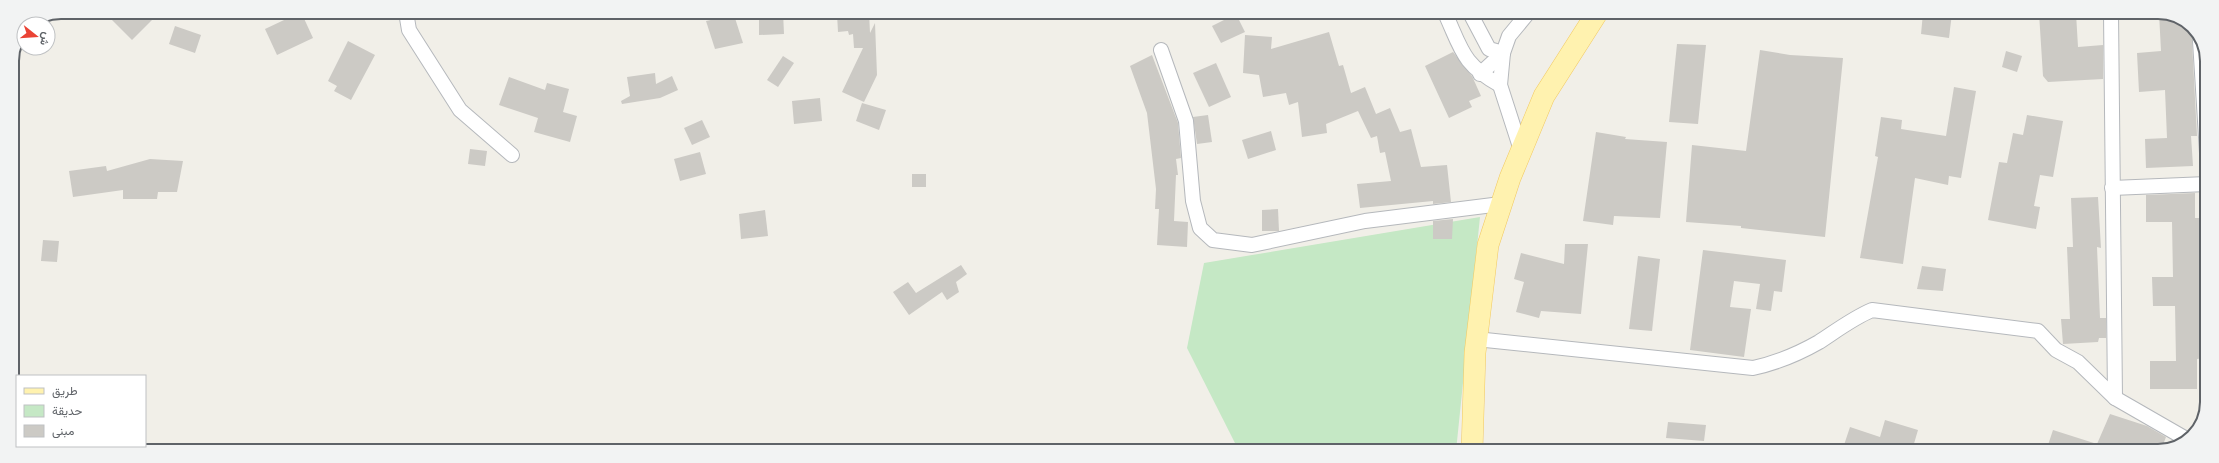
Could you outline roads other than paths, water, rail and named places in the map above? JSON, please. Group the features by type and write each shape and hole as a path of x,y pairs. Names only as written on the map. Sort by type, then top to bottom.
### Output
{"main road":[{"path":"1472,444 1476,339 1488,244 1521,150 1544,96 1593,19"}],"street":[{"path":"407,19 409,30 460,110 512,155"},
{"path":"1448,19 1466,60 1480,74 1500,85"},
{"path":"1473,19 1488,49 1503,53"},
{"path":"1521,150 1500,85 1503,53 1509,36 1523,19"},
{"path":"2111,19 2115,398"},
{"path":"1162,50 1186,121 1193,201 1200,228 1213,240 1252,245 1366,221 1501,204"},
{"path":"1480,74 1503,53"},
{"path":"2112,188 2200,184"},
{"path":"1476,339 1753,368 1784,359 1817,343 1859,316 1872,310 2038,331 2056,350 2078,362 2115,398 2181,436"}]}
